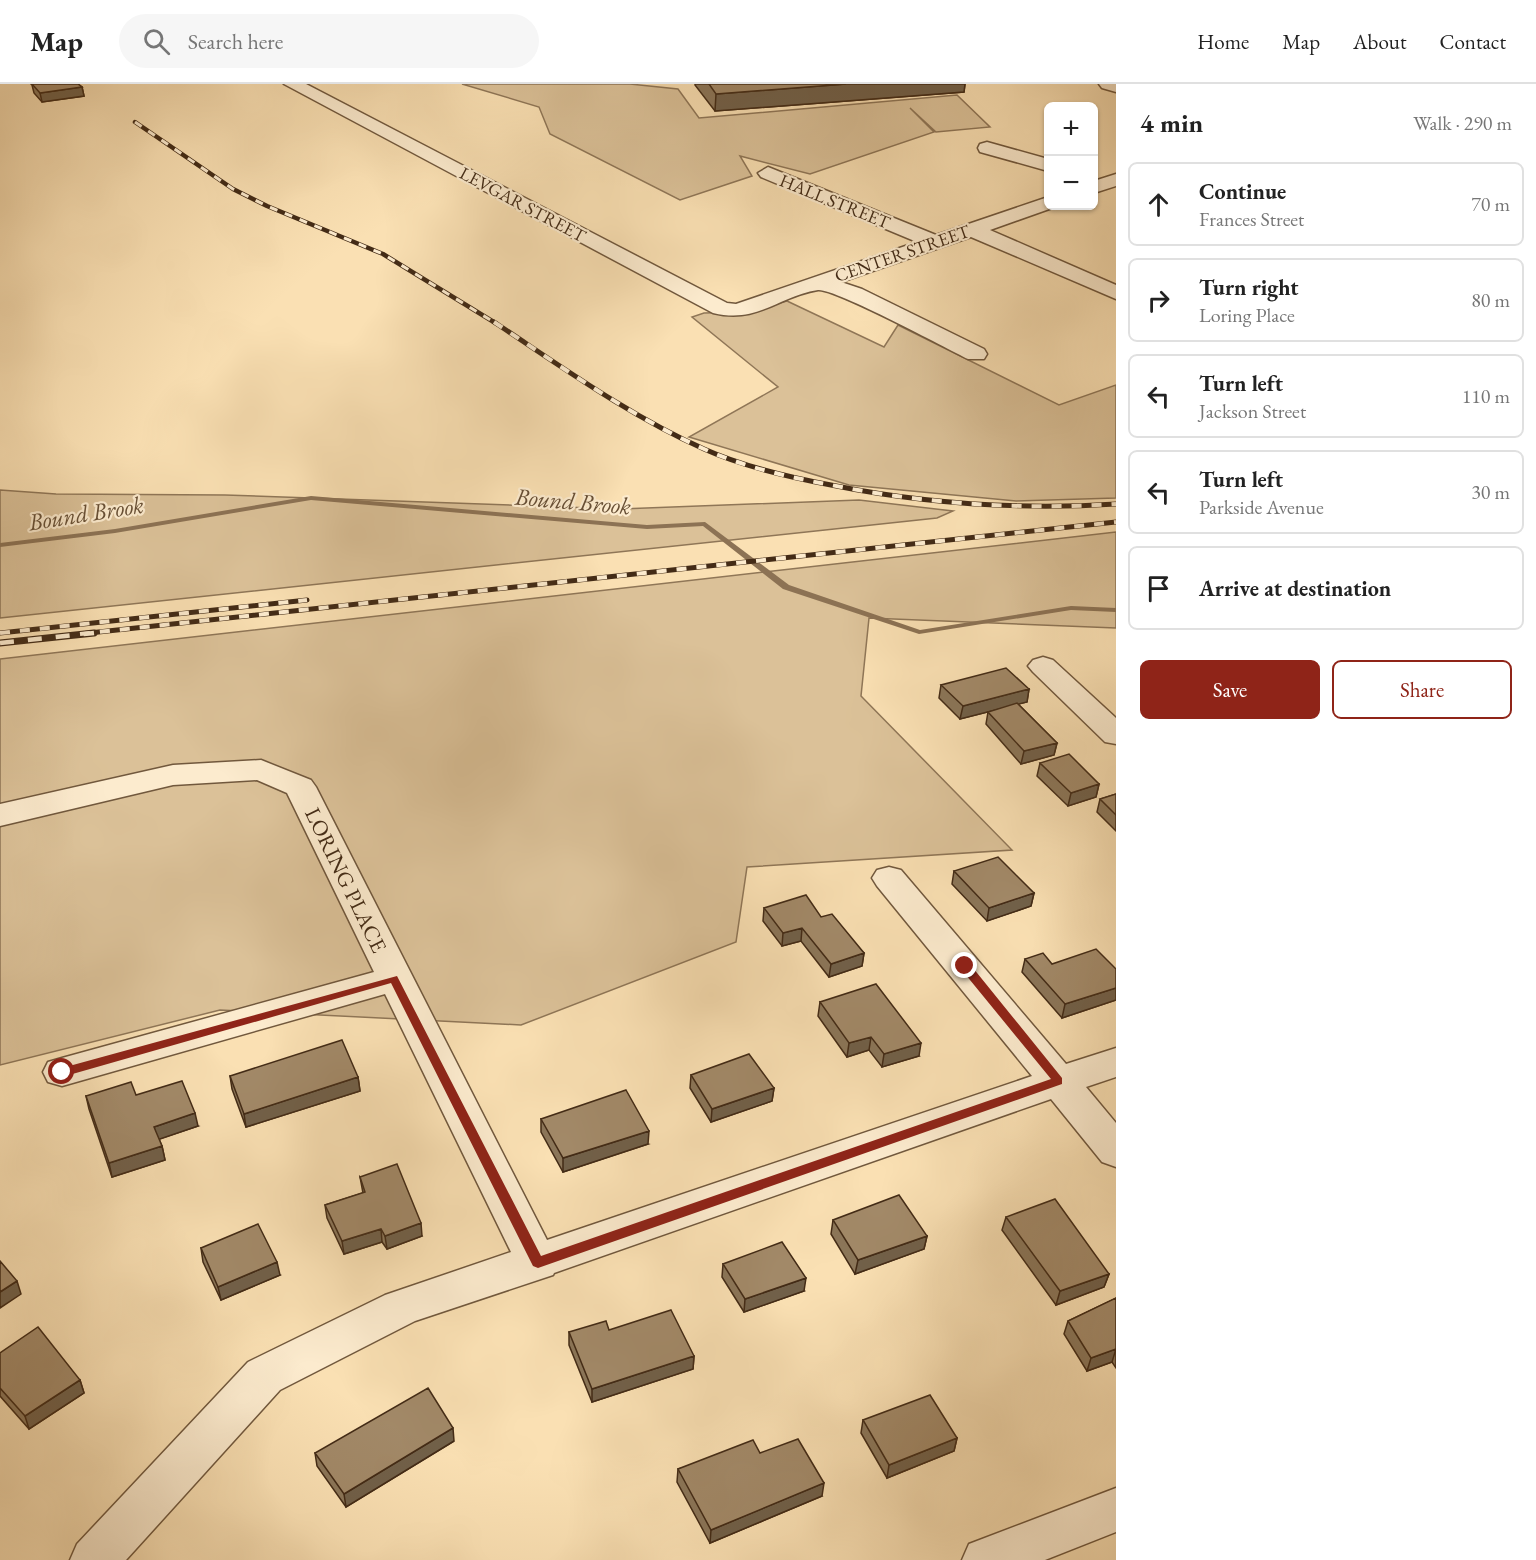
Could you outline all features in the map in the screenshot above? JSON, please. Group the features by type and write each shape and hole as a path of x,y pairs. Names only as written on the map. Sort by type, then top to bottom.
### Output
{"street":[{"name":"LEVGAR STREET","path":"293,84 721,308 737,311 756,305"},
{"path":"1108,84 1116,87"},
{"path":"987,148 1044,164"},
{"name":"HALL STREET","path":"768,173 935,242"},
{"name":"CENTER STREET","path":"756,305 1044,204"},
{"path":"970,229 1116,293"},
{"path":"820,282 854,294 976,354"},
{"path":"1043,666 1116,735"},
{"name":"LORING PLACE","path":"0,815 173,775 261,770 300,787 538,1263"},
{"path":"889,878 1116,1151"},
{"path":"62,1072 394,978"},
{"path":"94,1560 264,1376 400,1308 538,1263 1116,1062"},
{"path":"986,1560 1116,1510"}],"shaded area":[{"path":"462,84 630,84 678,89 699,118 957,95 990,127 936,132 910,108 934,132 810,174 740,156 752,176 680,200 550,134 539,107"},
{"path":"787,301 884,347 898,325 1059,405 1116,385 1116,498 1016,501 849,485 689,437 778,387 692,317 704,313 745,312"},
{"path":"0,490 56,494 225,495 620,509 859,500 953,511 937,518 0,618"},
{"path":"1116,532 1116,628 869,618 861,696 1012,850 747,867 736,942 521,1025 220,1010 0,1065 0,659"}],"building":[{"path":"32,84 78,84 82,87 40,93"},
{"path":"709,84 846,84 716,94"},
{"path":"1006,668 1029,689 963,706 941,685"},
{"path":"1017,703 1057,743 1024,751 988,712"},
{"path":"1069,754 1099,784 1071,793 1040,763"},
{"path":"1116,794 1116,815 1100,799"},
{"path":"998,857 1034,893 989,908 954,871"},
{"path":"806,895 821,917 832,914 864,953 831,964 802,928 783,933 764,908"},
{"path":"1096,949 1116,969 1116,988 1065,1004 1025,959 1043,953 1052,964"},
{"path":"876,984 921,1043 884,1054 871,1037 849,1043 820,1002"},
{"path":"342,1040 358,1077 244,1114 230,1076"},
{"path":"749,1054 774,1088 712,1109 691,1075"},
{"path":"182,1081 195,1113 154,1127 162,1146 109,1163 86,1096 131,1082 136,1095"},
{"path":"626,1090 649,1131 563,1158 541,1119"},
{"path":"397,1164 421,1223 385,1236 381,1229 342,1241 325,1205 365,1192 360,1177"},
{"path":"899,1195 927,1236 858,1260 833,1220"},
{"path":"1055,1199 1109,1274 1060,1291 1006,1217"},
{"path":"258,1224 277,1262 218,1287 201,1248"},
{"path":"782,1242 806,1278 745,1299 723,1264"},
{"path":"0,1261 17,1281 0,1292"},
{"path":"1116,1298 1116,1349 1091,1358 1068,1321"},
{"path":"671,1310 694,1356 592,1389 569,1332 606,1321 609,1330"},
{"path":"38,1327 80,1380 25,1416 0,1388 0,1353"},
{"path":"428,1388 453,1428 344,1494 315,1453"},
{"path":"930,1395 957,1438 889,1465 863,1420"},
{"path":"798,1439 824,1483 711,1530 678,1469 753,1440 760,1453"}],"waterway":[{"name":"Bound Brook","path":"0,545 115,531 311,498 647,527 705,524 786,587 919,632 1071,608 1116,610"}],"railway":[{"path":"135,122 233,189 267,206 383,254 497,324"},
{"path":"494,322 650,422 704,449 750,466 782,475 867,492 938,501 1009,506 1116,504"},
{"path":"80,634 1116,522"},
{"path":"0,633 307,600"},
{"path":"0,643 94,633"}],"route":[{"path":"62,1072 346,994 394,978 538,1263 1058,1081 965,966"}]}
